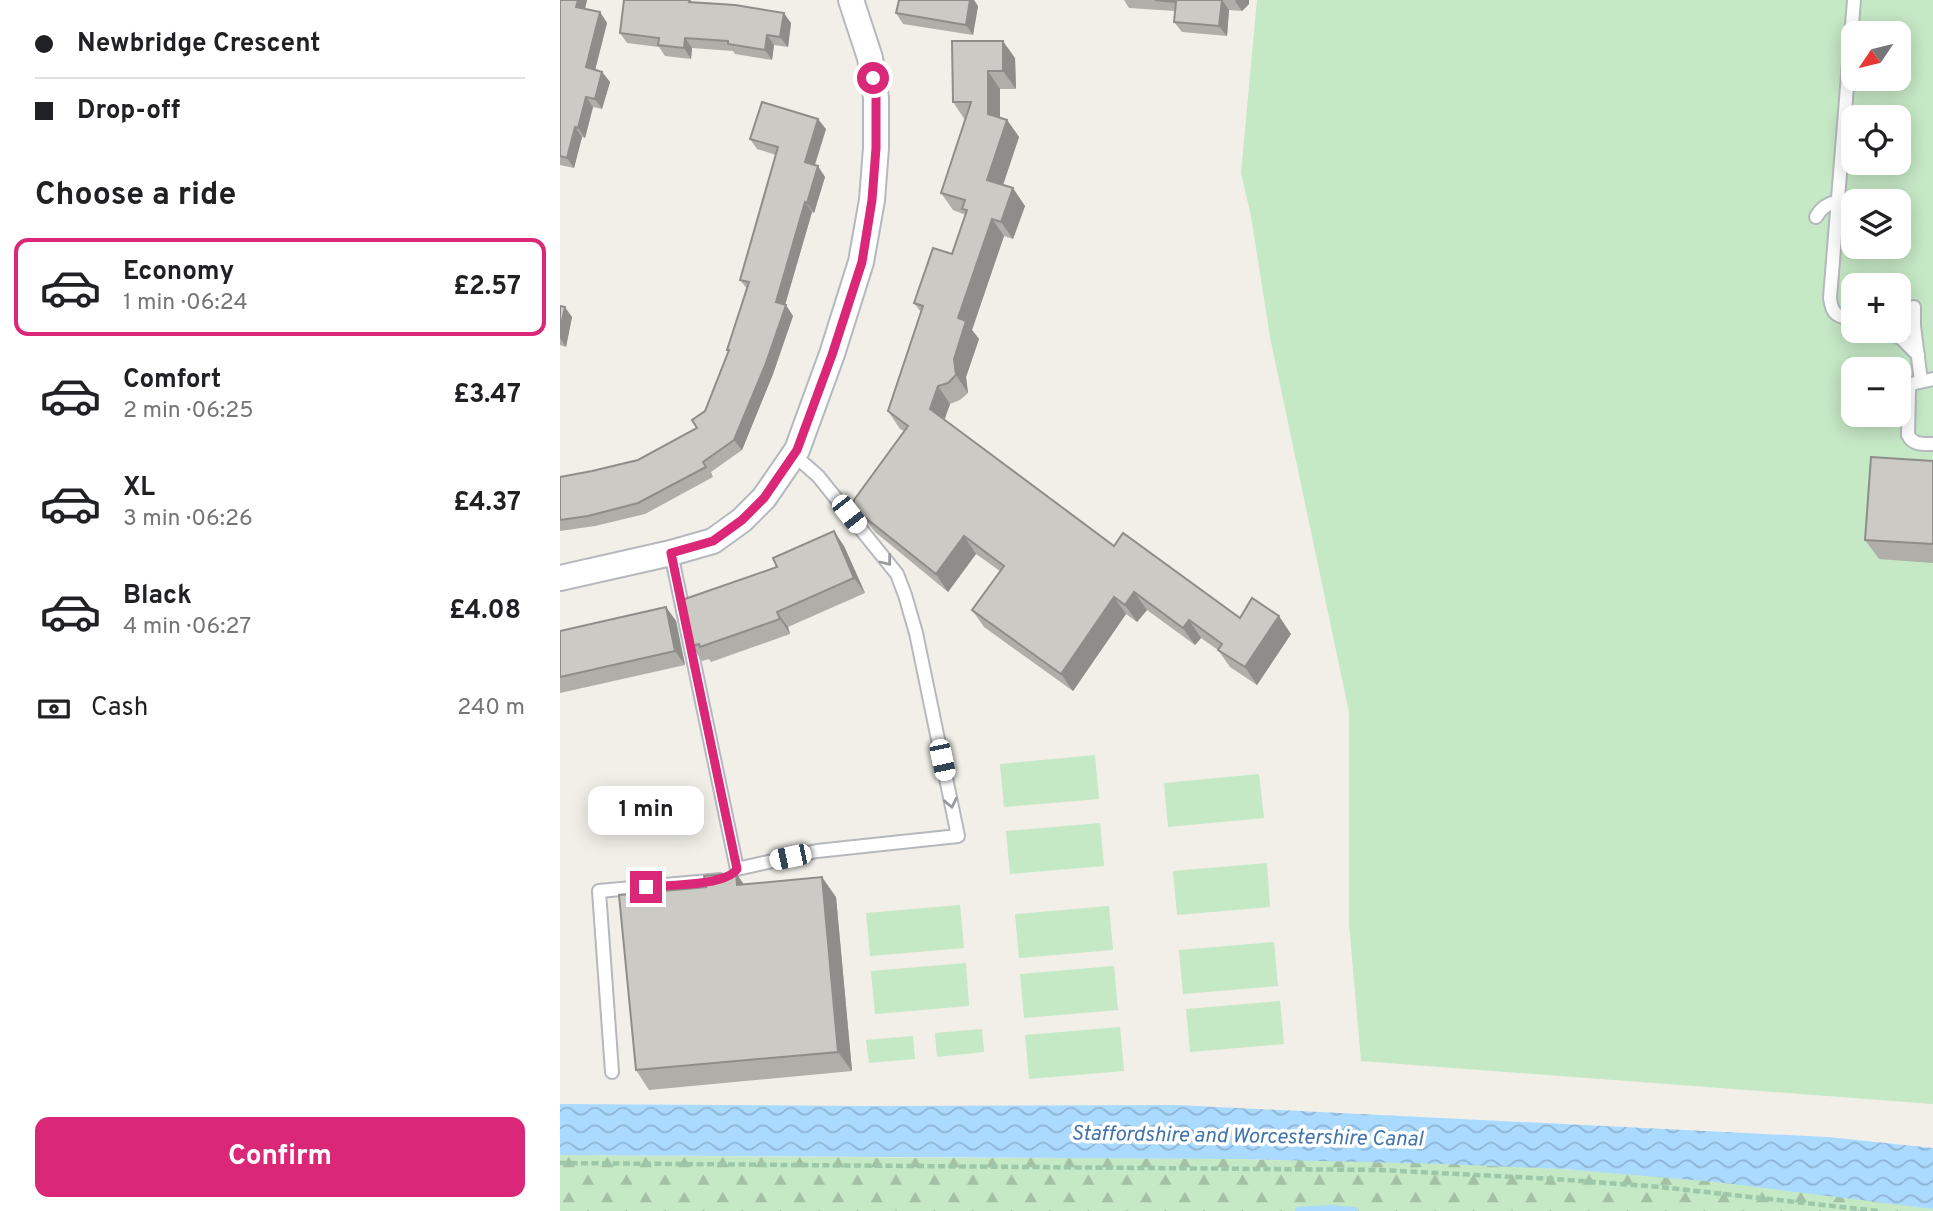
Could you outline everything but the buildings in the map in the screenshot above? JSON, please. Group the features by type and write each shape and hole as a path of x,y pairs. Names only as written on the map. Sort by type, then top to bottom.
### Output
{"street":[{"path":"560,578 713,541 742,520 764,498 794,455 832,355 862,262 872,200 876,97 870,58 851,0"}],"lane":[{"path":"1841,316 1835,314 1831,308 1830,298 1854,0"},
{"path":"1816,217 1820,209 1838,201"},
{"path":"1914,307 1918,355 1927,380 1912,384 1909,389 1908,435 1911,441 1916,443 1933,444"},
{"path":"1906,343 1918,355"},
{"path":"737,869 817,851 958,836 916,633 897,574 818,476 794,455"},
{"path":"612,1072 598,891 717,881 734,874 737,869 671,553"}],"path":[{"path":"560,1163 1380,1170 1661,1187 1878,1211"}],"green space":[{"path":"1257,0 1933,0 1933,1104 1361,1061 1349,923 1349,712 1270,337 1251,216 1241,173"},
{"path":"1095,755 1099,799 1004,807 1000,764"},
{"path":"1259,774 1264,818 1168,827 1164,783"},
{"path":"1100,823 1104,866 1010,874 1006,831"},
{"path":"1267,863 1270,907 1177,915 1173,871"},
{"path":"960,905 964,948 870,956 866,913"},
{"path":"1109,906 1113,950 1019,958 1015,914"},
{"path":"1274,942 1278,986 1183,994 1179,950"},
{"path":"966,963 969,1006 875,1014 871,971"},
{"path":"1114,966 1118,1010 1024,1018 1020,974"},
{"path":"1280,1001 1284,1044 1190,1052 1186,1009"},
{"path":"1120,1027 1124,1071 1029,1079 1025,1035"},
{"path":"982,1029 984,1052 937,1057 935,1033"},
{"path":"913,1036 915,1059 869,1063 866,1040"},
{"path":"560,1155 1255,1159 1501,1166 1701,1180 1933,1211 560,1211"}],"water":[{"name":"Staffordshire and Worcestershire Canal","path":"560,1104 1178,1105 1828,1137 1933,1148 1933,1209 1716,1182 1564,1169 1444,1164 1238,1159 560,1155"}],"waterway":[{"path":"1299,1211 1354,1211"}],"route":[{"path":"646,887 717,881 726,879 737,869 671,553 713,541 742,520 764,498 797,450 862,262 872,200 876,148 876,97 873,78"}]}
